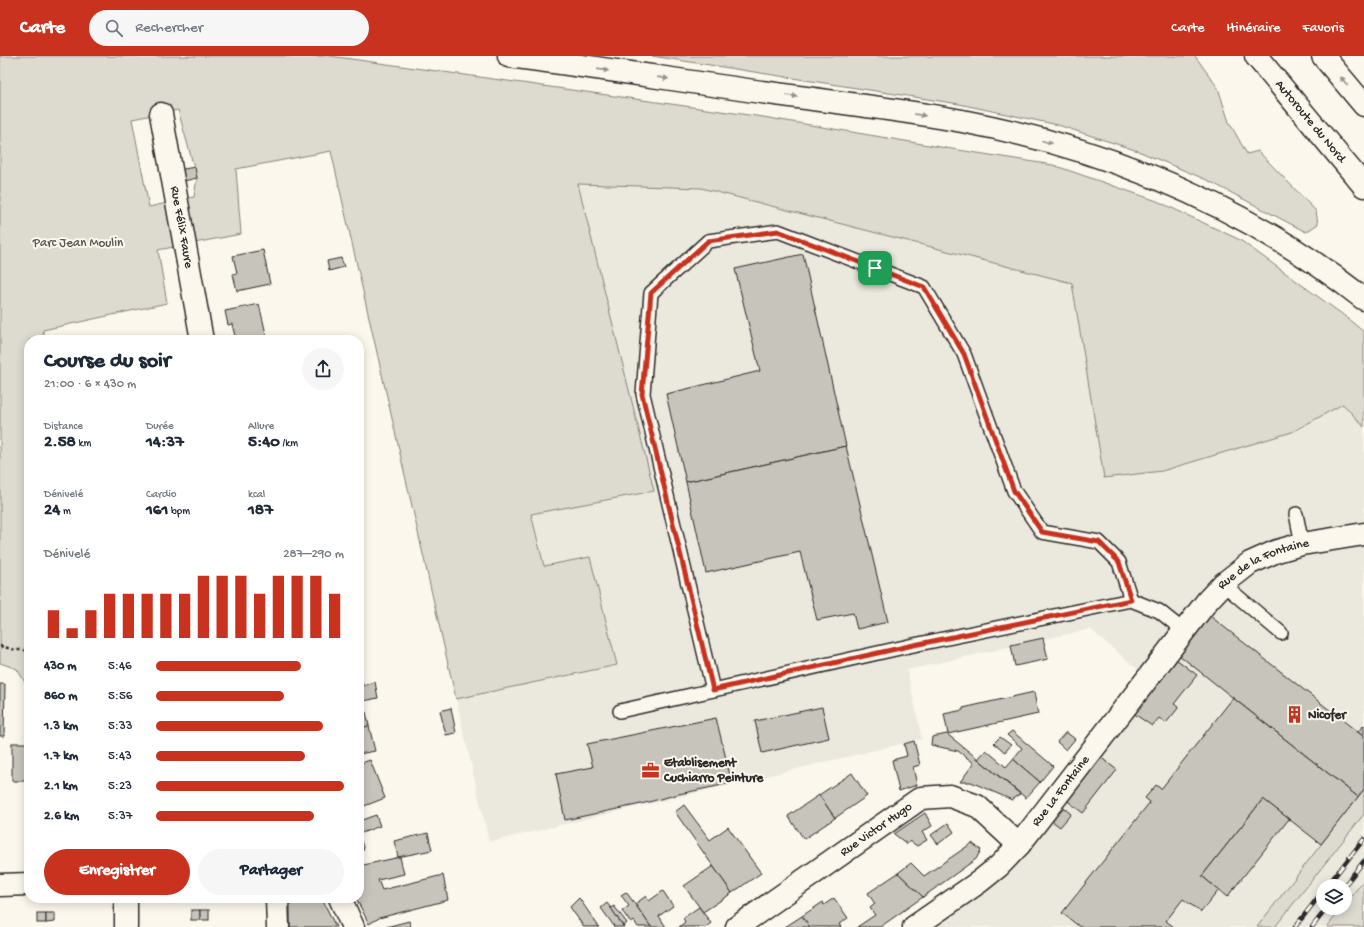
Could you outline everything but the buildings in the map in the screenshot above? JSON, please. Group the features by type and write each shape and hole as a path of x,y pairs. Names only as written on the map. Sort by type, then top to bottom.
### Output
{"main road":[{"path":"508,56 962,121 1056,144 1106,159 1145,173 1236,215 1278,239 1364,299"},
{"name":"Autoroute du Nord","path":"1256,56 1364,186"},
{"path":"1323,56 1364,105"},
{"name":"Rue Félix Faure","path":"161,114 201,335"},
{"name":"Rue de la Fontaine","path":"1184,631 1208,600 1223,584 1250,563 1277,551 1302,544 1364,534"},
{"name":"Rue La Fontaine","path":"914,927 984,878 999,866 1019,845 1184,631"},
{"name":"Rue Victor Hugo","path":"737,927 921,798 950,796 977,806 1019,845"},
{"path":"0,885 24,884"},
{"path":"126,903 126,927"},
{"path":"277,903 278,927"},
{"path":"342,903 353,927"}],"lane":[{"path":"713,690 642,394 651,293 708,241 778,231 924,287 964,354 1014,491 1042,532 1099,542 1119,562 1131,600"},
{"path":"1296,514 1302,544"},
{"path":"1223,584 1281,633"},
{"path":"620,711 909,646 1131,600 1159,611 1184,631"}],"path":[{"path":"0,646 16,650 24,650"}],"shaded area":[{"path":"578,184 701,188 1072,283 1104,478 1162,471 1292,432 1343,404 1364,427 1364,789 1257,927 931,927 1011,871 1155,684 1090,629 907,670 922,739 489,842 456,699 617,665 590,557 544,566 531,514 654,491"},
{"path":"1364,814 1364,880 1352,895 1352,879 1316,879 1316,915 1336,915 1327,927 1275,927"}],"green space":[{"name":"Parc Jean Moulin","path":"0,56 330,56 763,117 1053,165 1157,201 1240,240 1342,314 1364,332 1364,427 1343,404 1292,432 1162,471 1104,478 1072,283 701,188 578,184 654,491 531,514 544,566 590,557 617,665 456,699 331,151 236,169 241,234 158,250 167,303 43,330 44,335 24,335 24,681 17,669 0,663","holes":["178,110 197,178 194,197 149,207 132,119"]},
{"path":"652,56 1195,56 1218,88 1229,122 1247,154 1258,151 1316,211 1318,224 1306,232 1207,180 1138,151 1058,125 959,104"},
{"path":"1364,789 1364,814 1275,927 1257,927"},
{"path":"1364,880 1364,927 1327,927 1336,915 1352,915 1352,895"}],"railway":[{"path":"1333,879 1364,839"},
{"path":"1350,879 1364,861"},
{"path":"1295,927 1316,900"},
{"path":"1312,927 1321,915"}],"place":[{"name":"Nicofer","path":"1295,715"},
{"name":"Etablisement Cuchiarro Peinture","path":"651,770"}],"route":[{"path":"778,231 875,268 924,287 964,354 1014,491 1042,532 1099,542 1119,562 1131,600 909,646 713,690 642,394 651,293 708,241 778,231"}]}
